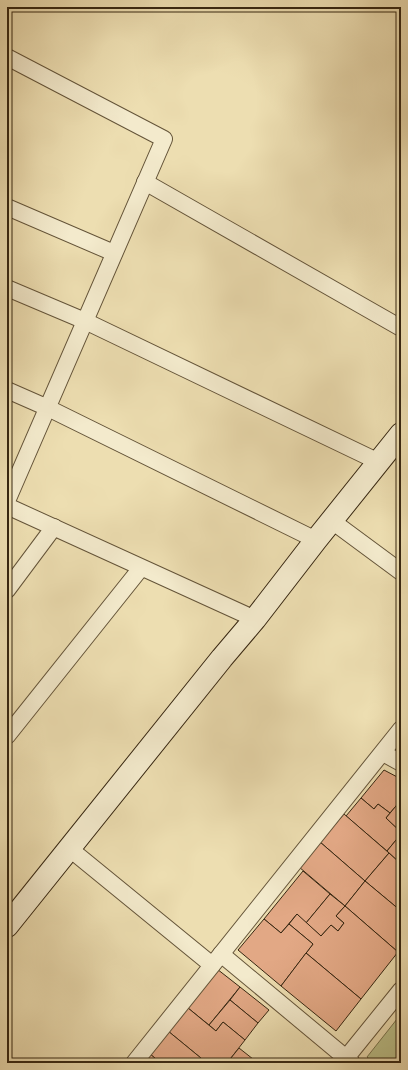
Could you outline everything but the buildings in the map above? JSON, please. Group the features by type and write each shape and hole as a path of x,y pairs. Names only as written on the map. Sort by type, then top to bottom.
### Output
{"main road":[{"path":"7,926 255,619 401,434"}],"street":[{"path":"7,57 164,139 7,501"},
{"path":"145,182 401,328"},
{"path":"7,207 114,253"},
{"path":"7,288 85,321 379,462"},
{"path":"7,390 48,408 316,540"},
{"path":"7,506 255,619"},
{"path":"332,521 401,572"},
{"path":"7,590 54,527"},
{"path":"7,736 141,568"},
{"path":"134,1063 383,754 401,729"},
{"path":"383,754 401,764"},
{"path":"70,849 346,1061 401,990"}],"green space":[{"path":"401,1014 401,1063 374,1063 367,1057"}]}
